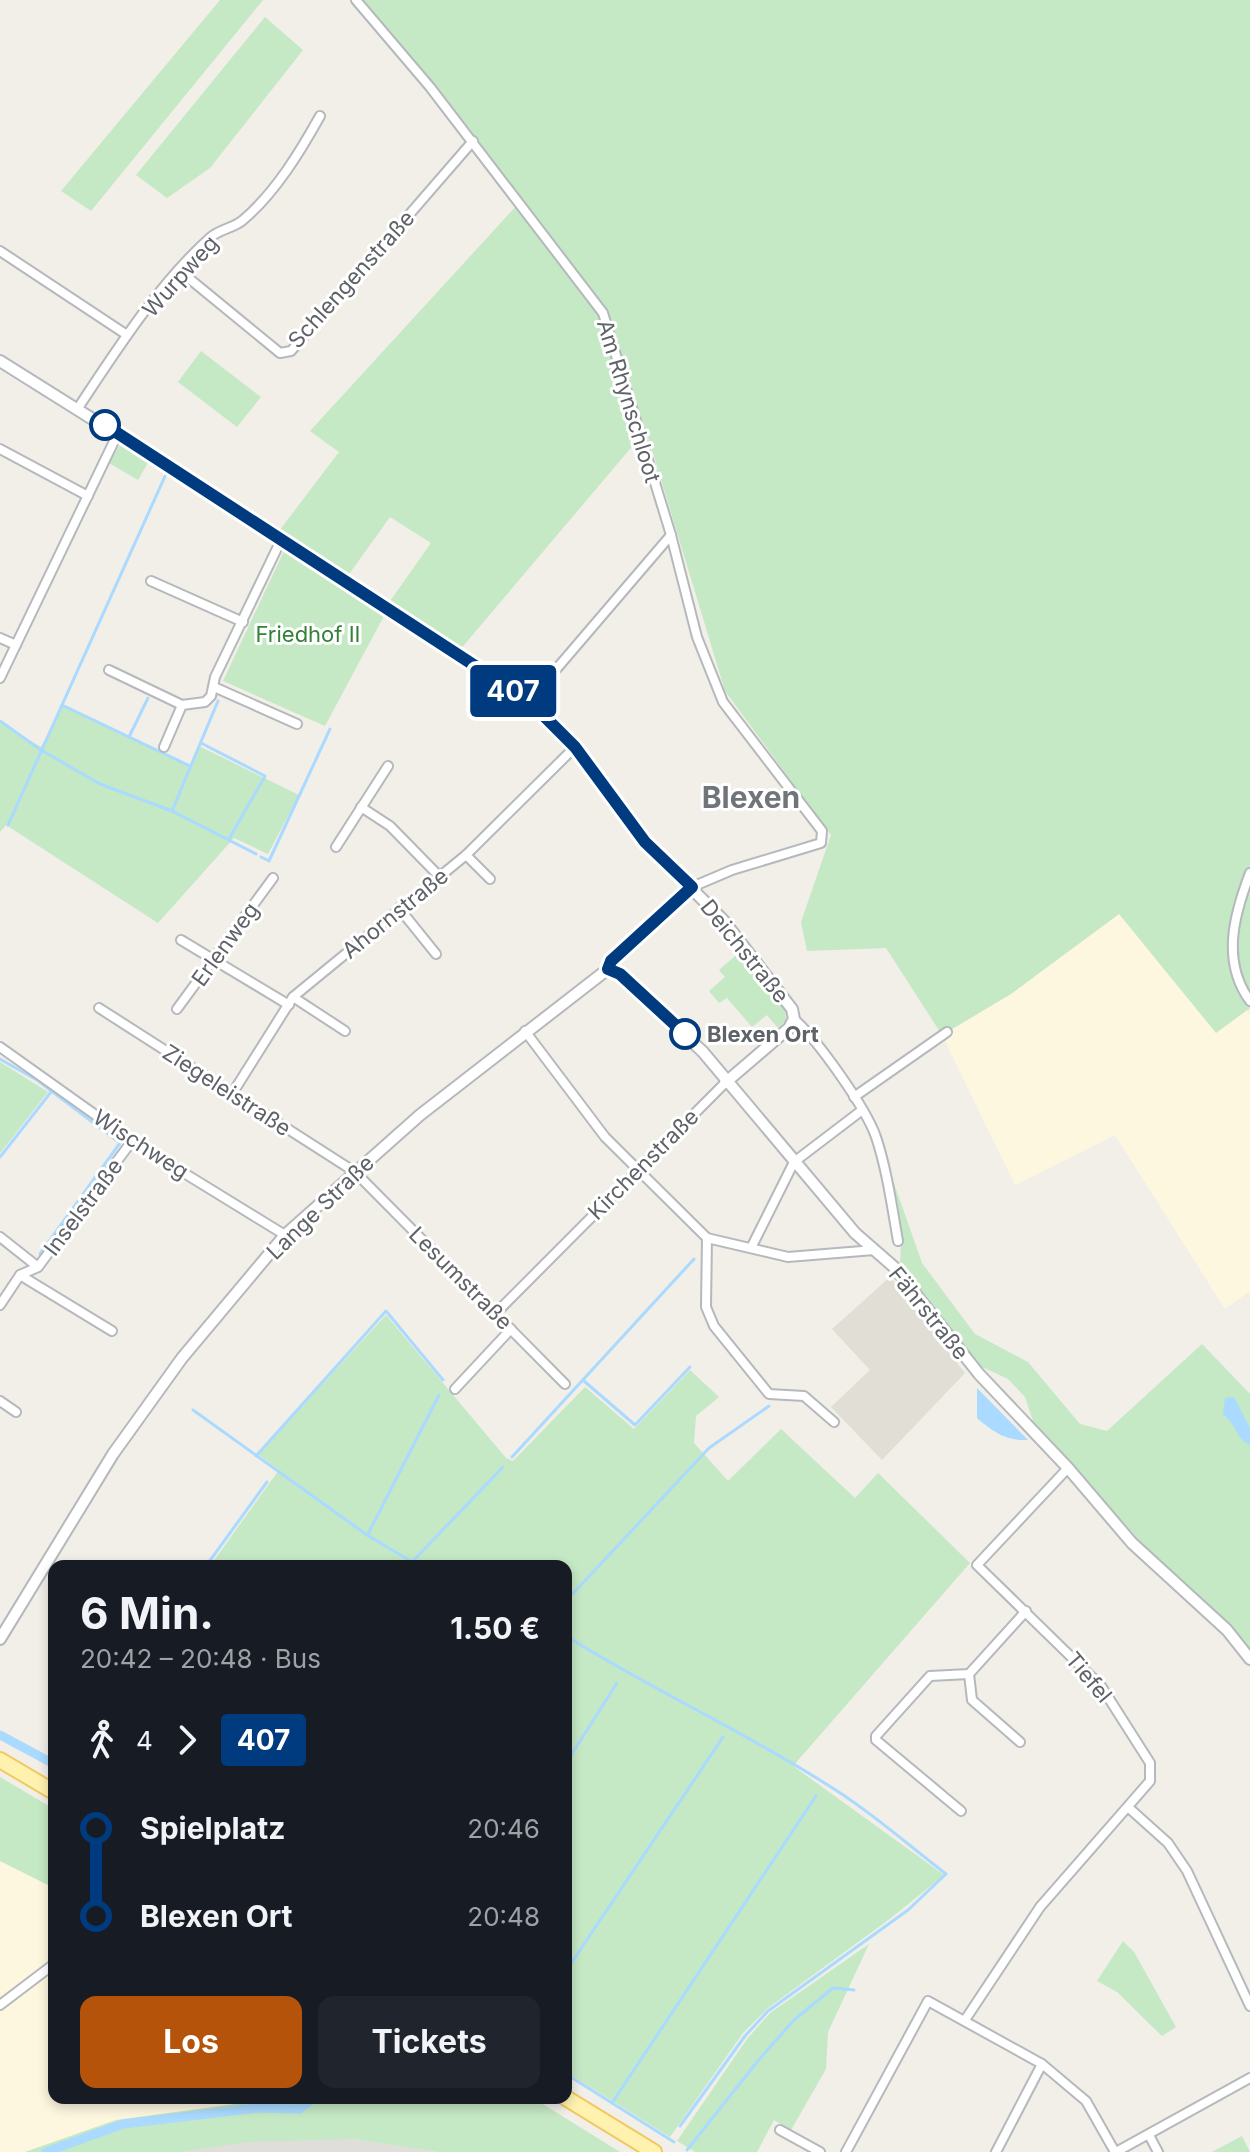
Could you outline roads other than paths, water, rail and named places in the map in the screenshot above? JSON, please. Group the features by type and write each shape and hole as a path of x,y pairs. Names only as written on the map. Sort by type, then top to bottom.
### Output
{"main road":[{"path":"0,1760 48,1788"},
{"path":"572,2102 638,2147 654,2152"}],"street":[{"name":"Am Rhynschloot","path":"356,0 473,141 603,313 671,535 697,637 723,702 814,817 822,831 821,843"},
{"name":"Wurpweg","path":"78,408 127,335 180,271 212,235 242,221 298,156 320,116"},
{"name":"Schlengenstraße","path":"180,271 280,353 291,351 473,141"},
{"path":"0,251 127,335"},
{"name":"Deichstraße","path":"0,361 282,538 529,701 575,747 645,842 692,887 772,980 792,1009 794,1019 805,1028 854,1097 875,1134 898,1241"},
{"path":"0,678 118,433"},
{"path":"0,449 88,496"},
{"path":"529,701 671,535"},
{"path":"109,670 182,705 205,702 282,538"},
{"path":"151,581 243,622"},
{"path":"0,638 16,645"},
{"path":"214,687 297,724"},
{"path":"164,747 182,705"},
{"name":"Ahornstraße","path":"232,1094 291,1001 466,855 575,747"},
{"path":"336,847 388,766"},
{"path":"361,807 390,826 440,877"},
{"name":"Lange Straße","path":"48,1560 113,1454 182,1358 285,1235 355,1172 525,1031 608,969 611,961 692,887 732,870 821,843"},
{"path":"466,855 490,879"},
{"path":"1250,873 1237,907 1232,936 1232,955 1250,1001"},
{"name":"Erlenweg","path":"177,1009 273,878"},
{"path":"399,908 436,954"},
{"path":"181,940 212,961 345,1031"},
{"name":"Fährstraße","path":"608,969 620,974 708,1058 725,1083 794,1162 874,1250 894,1267 979,1374 1068,1468 1132,1543 1227,1630 1250,1659"},
{"name":"Ziegeleistraße","path":"99,1008 355,1172"},
{"name":"Kirchenstraße","path":"496,1313 635,1170 725,1083 789,1028 794,1019"},
{"path":"525,1031 635,1170 707,1238 788,1257 874,1250"},
{"path":"854,1097 947,1032"},
{"name":"Wischweg","path":"0,1047 132,1141 285,1235"},
{"path":"751,1248 794,1162 861,1111"},
{"name":"Inselstraße","path":"20,1275 38,1267 132,1141"},
{"name":"Lesumstraße","path":"355,1172 565,1384"},
{"path":"0,1237 38,1267"},
{"path":"707,1238 706,1307 714,1326 769,1394 804,1396 834,1422"},
{"path":"0,1305 20,1275 112,1331"},
{"path":"455,1389 511,1329"},
{"path":"0,1401 16,1412"},
{"name":"Tiefel","path":"965,2020 1040,1907 1150,1781 1150,1763 1101,1686 977,1565 1068,1468"},
{"name":"Lange Straße","path":"0,1639 48,1560"},
{"path":"961,1811 876,1740 876,1736 930,1676 969,1674 1026,1611"},
{"path":"969,1674 972,1700 1020,1742"},
{"path":"1129,1808 1168,1843 1187,1871 1250,2006"},
{"path":"0,2005 48,1969"},
{"path":"846,2152 928,2001 1042,2064 1086,2101 1116,2152 1250,2078"},
{"path":"996,2152 1042,2064"},
{"path":"780,2130 820,2152"},
{"path":"1149,2135 1158,2152"}],"water":[{"path":"977,1388 1028,1440 1000,1435 977,1418"},
{"path":"1234,1397 1250,1428 1250,1445 1223,1415 1225,1398"}],"waterway":[{"path":"8,825 166,474"},
{"path":"129,737 148,698"},
{"path":"172,811 218,701"},
{"path":"64,706 190,766"},
{"path":"0,721 41,750 100,784 172,811 256,854"},
{"path":"261,857 269,861 330,729"},
{"path":"201,743 265,776 229,839"},
{"path":"0,1059 37,1080 120,1143 40,1254"},
{"path":"0,1157 51,1092"},
{"path":"512,1457 694,1259"},
{"path":"256,1456 386,1311 443,1380"},
{"path":"584,1381 635,1425 690,1367"},
{"path":"368,1534 439,1395"},
{"path":"572,1595 709,1448 769,1406"},
{"path":"193,1410 367,1535 409,1560"},
{"path":"414,1560 503,1467"},
{"path":"210,1560 267,1482"},
{"path":"572,1640 839,1792 946,1874 908,1910 768,2011 745,2036 680,2126"},
{"path":"572,1754 617,1683"},
{"path":"0,1735 48,1761"},
{"path":"572,1962 723,1737"},
{"path":"612,2103 816,1796"},
{"path":"687,2150 794,2020 833,1988 854,1990"},
{"path":"572,2078 674,2142"},
{"path":"46,2152 123,2124 257,2108 299,2109 306,2104"}],"place":[{"name":"Blexen Ort","path":"685,1034"}],"district":[{"name":"Blexen","path":"751,798"}],"park label":[{"name":"Friedhof II","path":"308,634"}]}
